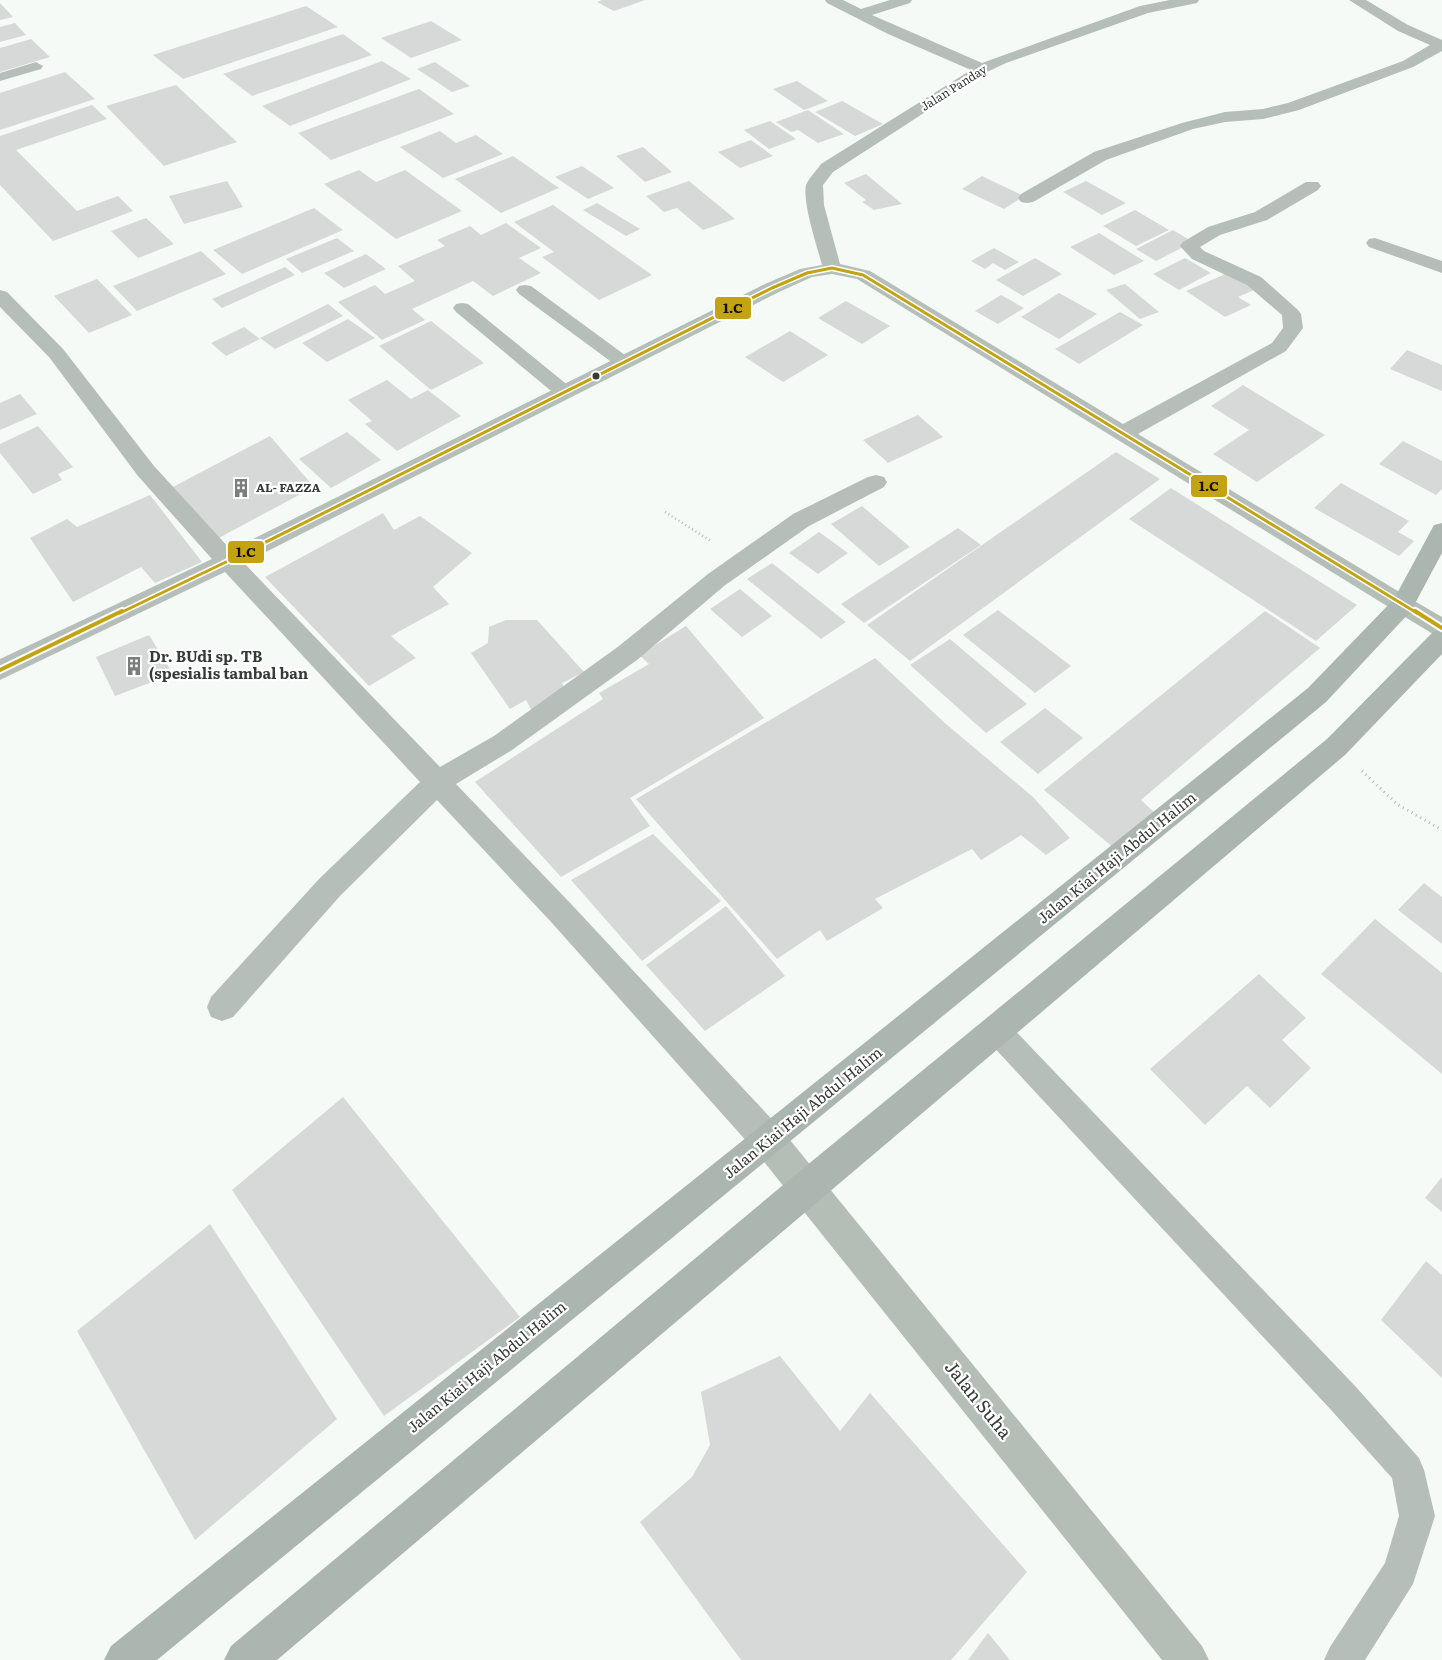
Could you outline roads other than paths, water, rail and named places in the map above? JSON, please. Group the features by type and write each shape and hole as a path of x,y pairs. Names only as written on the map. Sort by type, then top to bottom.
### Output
{"main road":[{"name":"Jalan Kiai Haji Abdul Halim","path":"125,1660 1317,695 1403,605 1442,531"},
{"path":"1403,605 1442,628"},
{"path":"245,1660 807,1187 1336,747 1442,639"},
{"name":"Jalan Suha","path":"768,1141 1188,1660"}],"street":[{"path":"832,0 982,69"},
{"path":"859,14 904,0"},
{"name":"Jalan Panday","path":"832,268 815,205 814,184 827,168 982,69 1089,27 1145,8 1192,0"},
{"path":"1356,0 1403,28 1442,45"},
{"path":"1027,198 1100,156 1188,126 1225,117 1263,114 1292,107 1408,64 1442,45"},
{"path":"1123,433 1278,346 1293,328 1291,314 1254,282 1198,255 1189,246 1214,231 1261,216 1312,186"},
{"path":"1376,243 1442,267"},
{"path":"0,670 228,561 772,288 807,273 832,268 863,275 1403,605"},
{"path":"0,296 56,353 146,471 228,561 439,781 768,1141"},
{"path":"222,1007 330,887 439,781 503,743 628,653 708,586 801,520 876,482"}],"lane":[{"path":"0,77 36,66"},
{"path":"525,290 623,362"},
{"path":"462,308 563,392"},
{"path":"997,1030 1337,1392 1407,1470 1417,1516 1400,1571 1343,1660"}],"place":[{"name":"AL- FAZZA","path":"241,488"},
{"name":"Dr. BUdi sp. TB (spesialis tambal ban","path":"134,666"}]}
